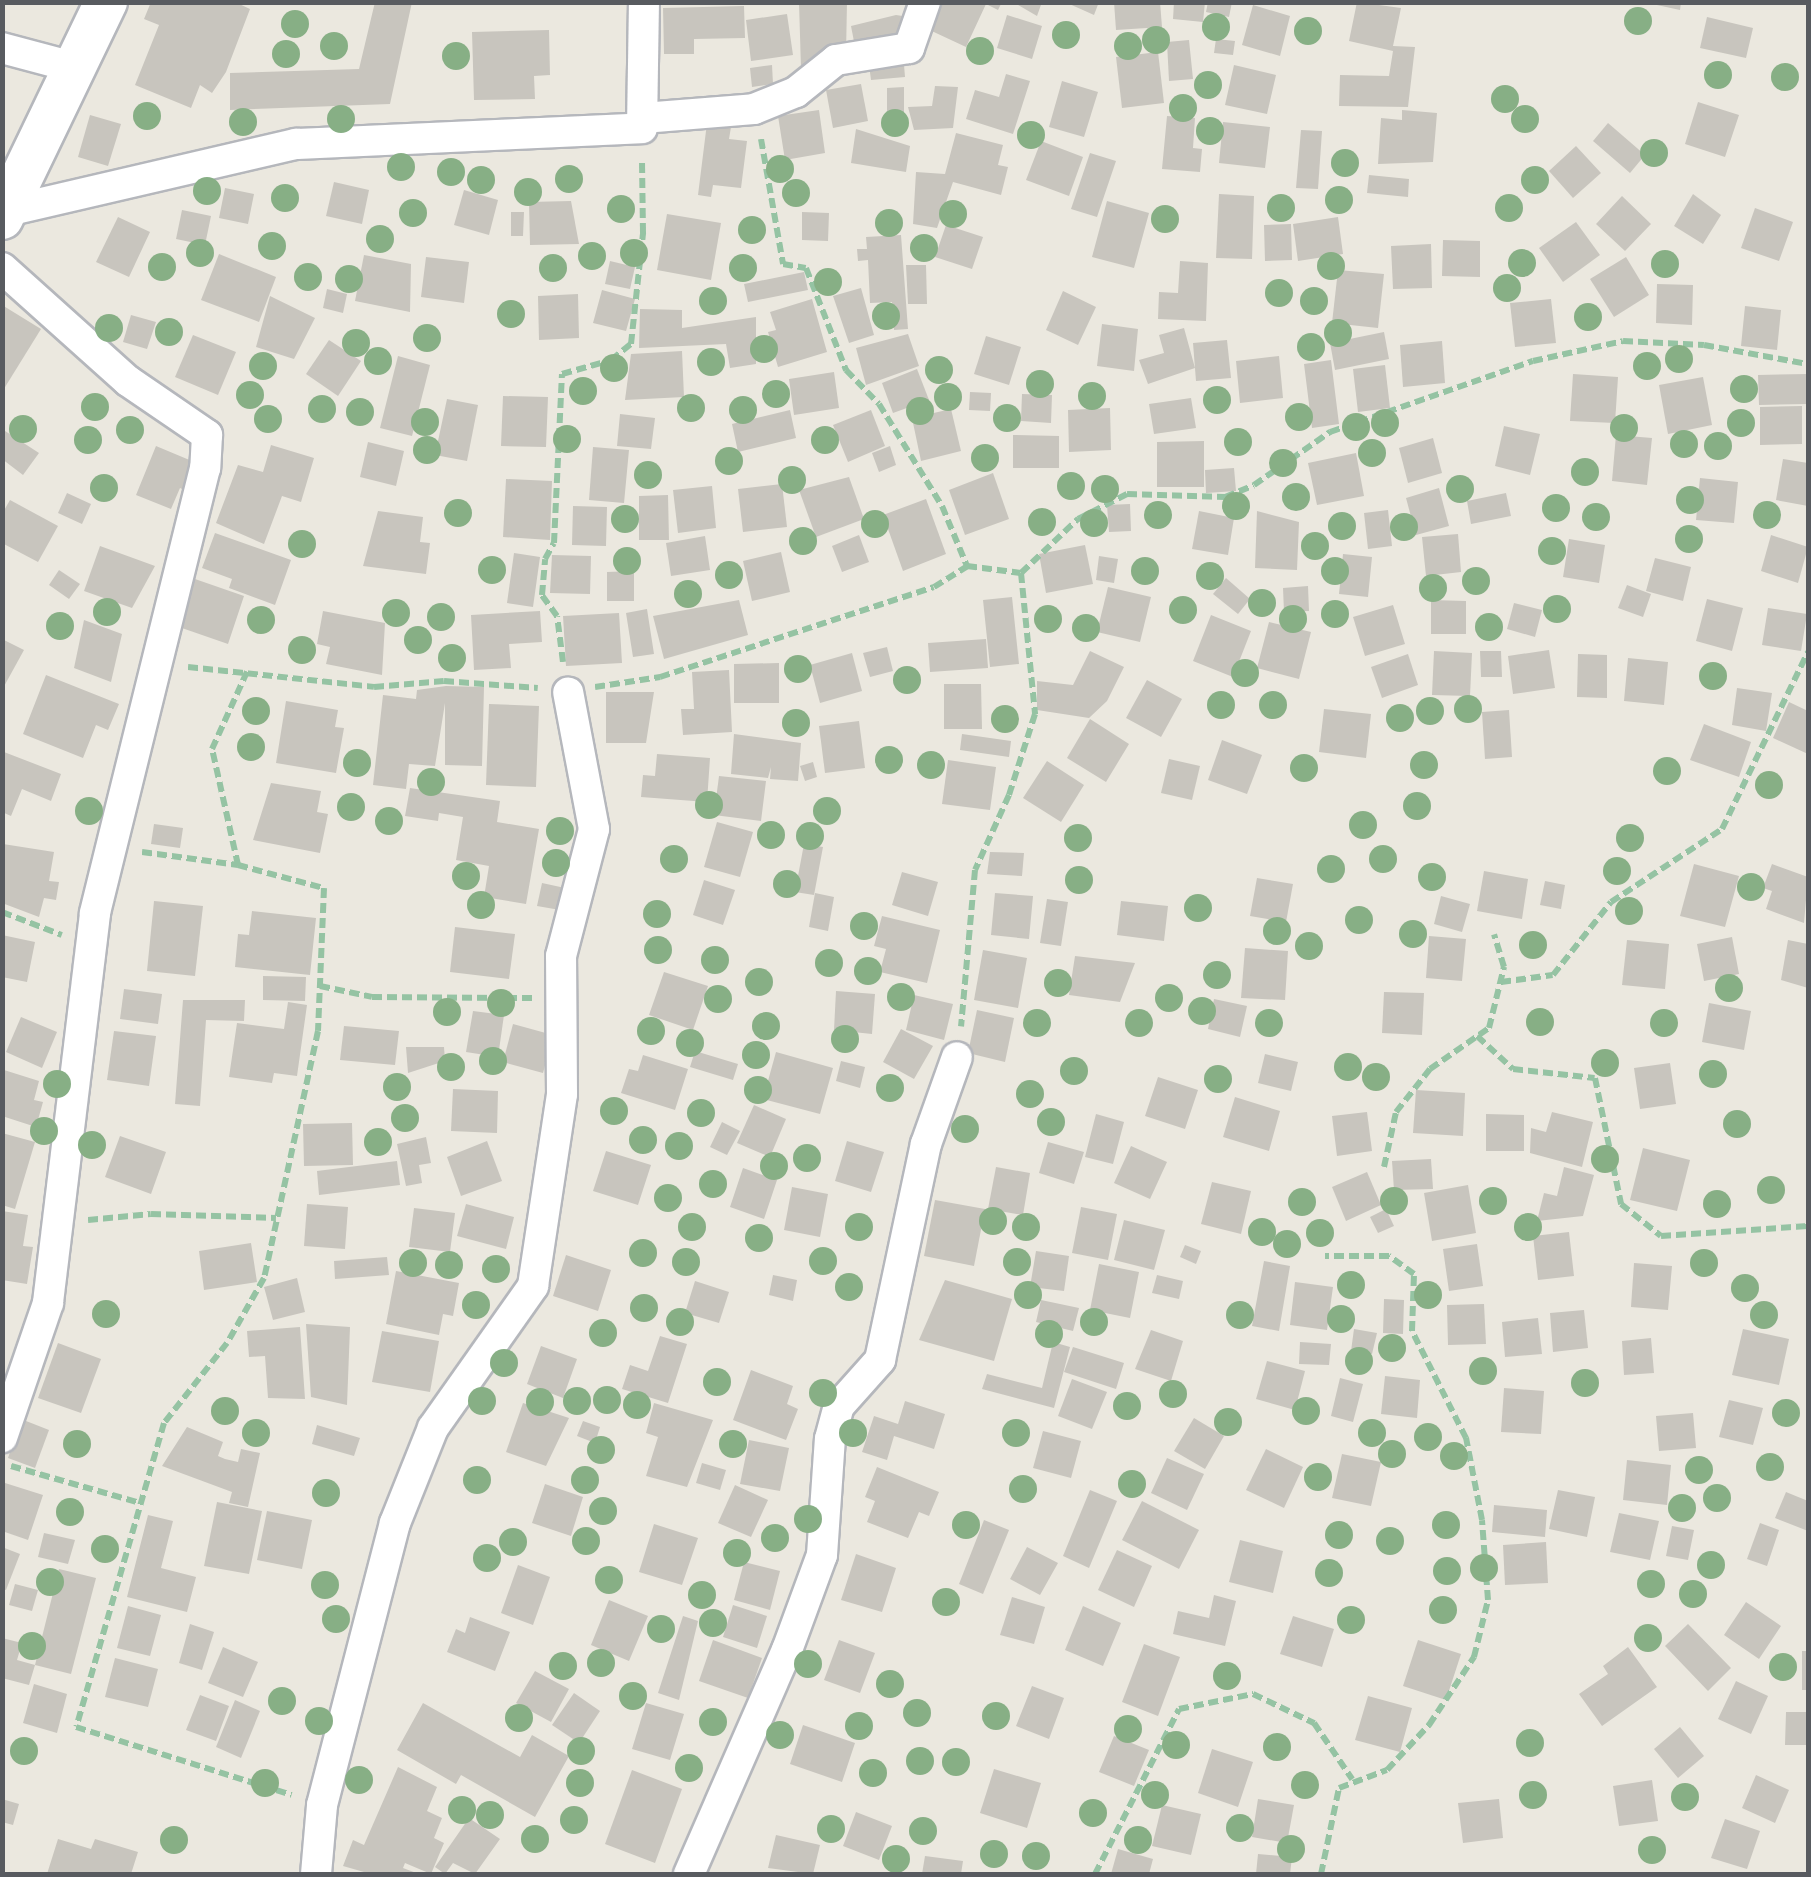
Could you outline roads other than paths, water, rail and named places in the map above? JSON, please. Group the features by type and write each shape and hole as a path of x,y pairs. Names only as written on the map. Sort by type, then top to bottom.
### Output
{"street":[{"path":"5,215 106,2"},
{"path":"642,123 644,2"},
{"path":"5,215 296,144 642,123 754,109 796,92 836,60 909,48 925,2"},
{"path":"2,48 77,68"},
{"path":"2,268 128,380 207,435 205,468 110,848 92,941 42,1328 2,1436"},
{"path":"316,1874 322,1805 394,1523 433,1428 533,1286 562,1094 561,956 594,829 568,692"},
{"path":"689,1874 788,1650 822,1555 830,1439 839,1406 880,1360 926,1144 957,1058"}]}
